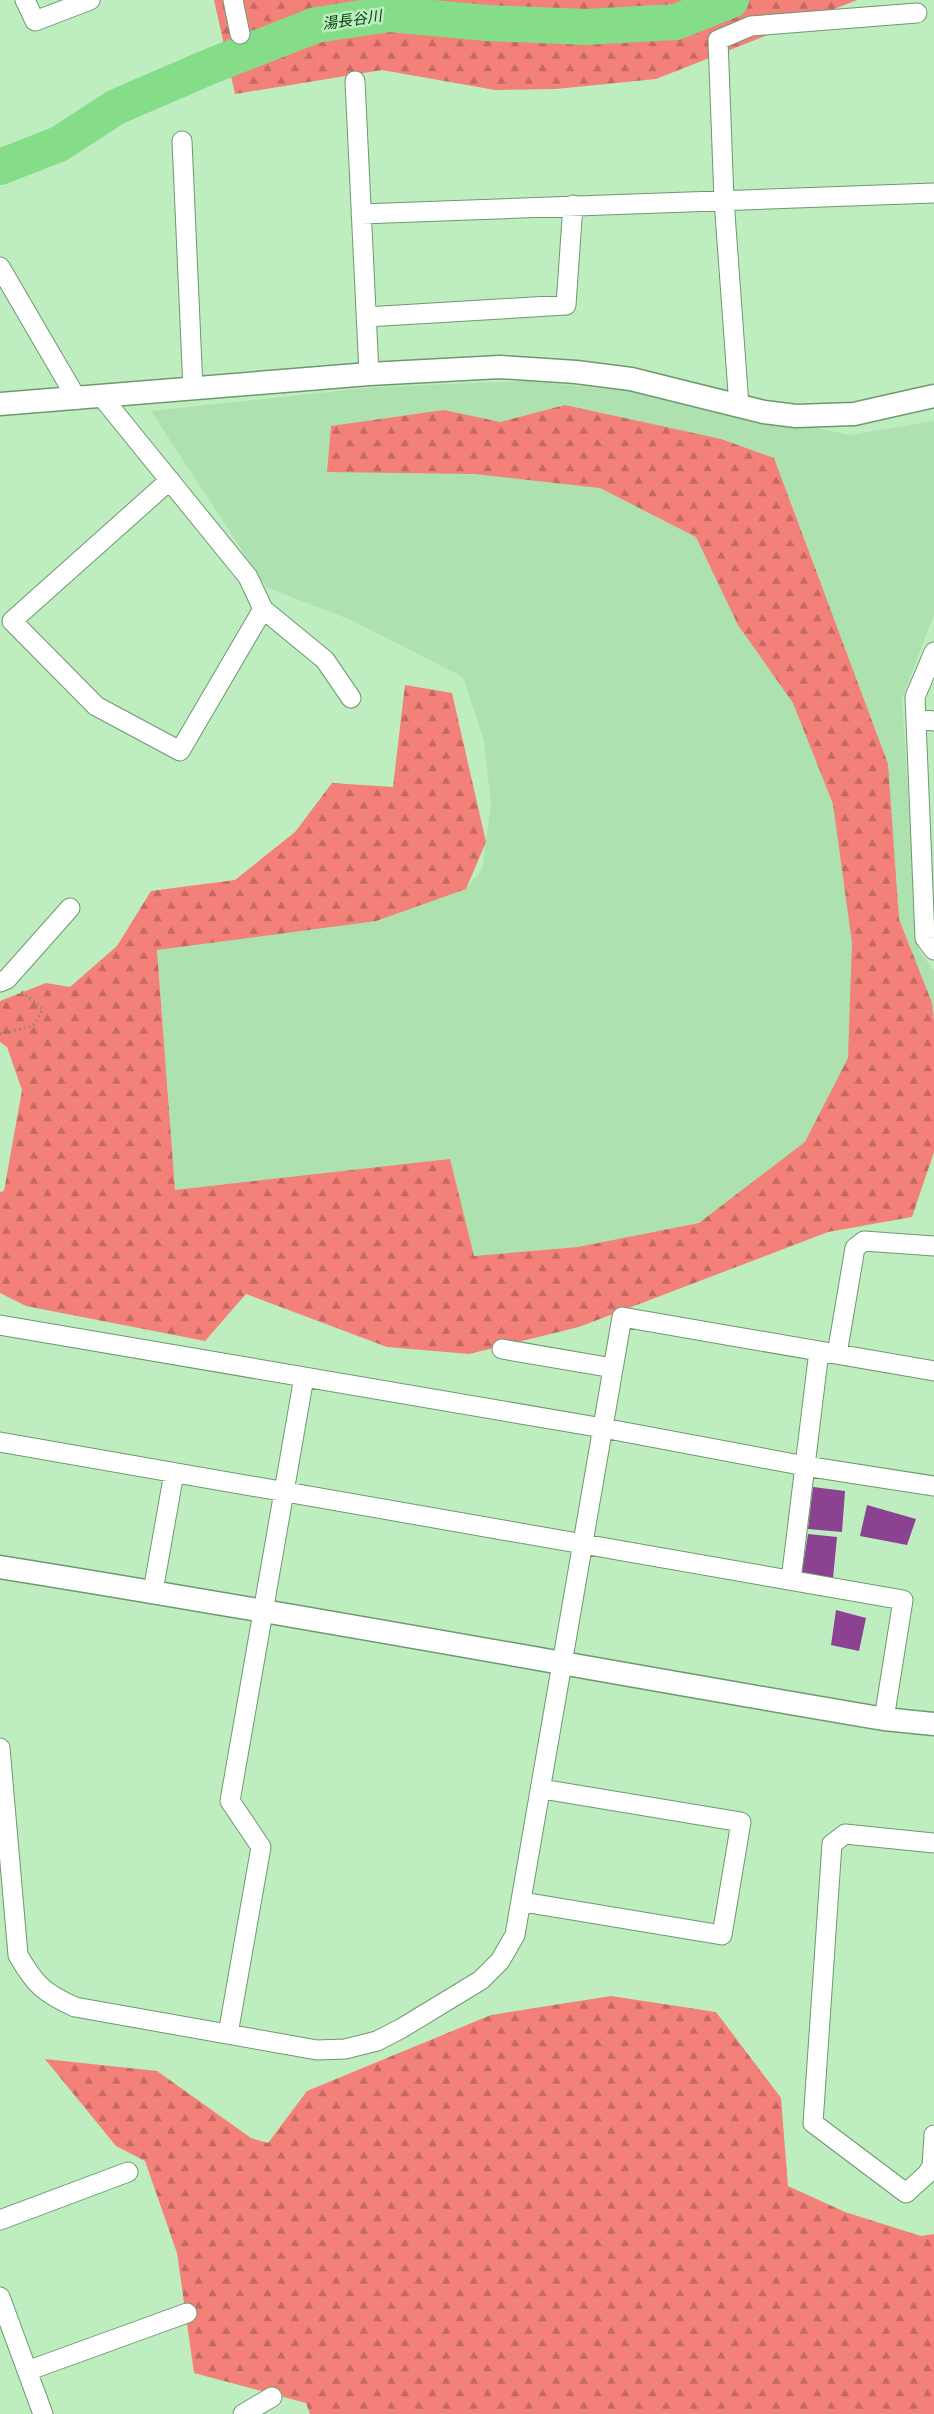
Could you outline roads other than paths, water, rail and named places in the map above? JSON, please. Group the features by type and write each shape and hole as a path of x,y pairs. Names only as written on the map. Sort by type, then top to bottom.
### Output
{"street":[{"path":"25,0 35,21 90,0"},
{"path":"233,0 240,34"},
{"path":"739,406 724,200 718,40 751,26 917,14"},
{"path":"355,81 369,374"},
{"path":"182,141 194,389"},
{"path":"361,214 934,193"},
{"path":"366,317 566,305 574,205"},
{"path":"0,267 77,398"},
{"path":"0,404 369,374 500,367 576,372 631,379 764,412 819,417 854,414 934,396"},
{"path":"102,396 248,577 263,609 325,660 351,698"},
{"path":"170,480 12,622 96,706 180,751 263,609"},
{"path":"934,652 916,697 925,720 928,864 925,938 934,950"},
{"path":"3,980 70,908"},
{"path":"791,1580 805,1466 828,1353 855,1248 864,1241 934,1246"},
{"path":"0,1748 5,1865 18,1956 33,1981 54,1998 75,2007 317,2050 345,2049 377,2040 410,2023 481,1980 500,1961 516,1935 622,1317 934,1371"},
{"path":"0,1325 603,1428 805,1466 934,1486"},
{"path":"502,1349 613,1368"},
{"path":"228,2034 261,1847 230,1801 304,1377"},
{"path":"0,1442 903,1600 884,1719"},
{"path":"154,1592 174,1472"},
{"path":"0,1567 264,1609 563,1665 884,1719 934,1724"},
{"path":"523,1902 722,1934 724,1925 741,1822 542,1790"},
{"path":"934,1843 845,1834 832,1844 813,2123 906,2194 933,2166 934,2135"},
{"path":"0,2220 128,2172"},
{"path":"0,2297 43,2414"},
{"path":"27,2371 187,2313"},
{"path":"243,2414 272,2396"}],"waterway":[{"name":"湯長谷川","path":"0,167 59,144 116,107 211,66 316,25 389,14 487,23 586,27 676,22 731,0"}]}
